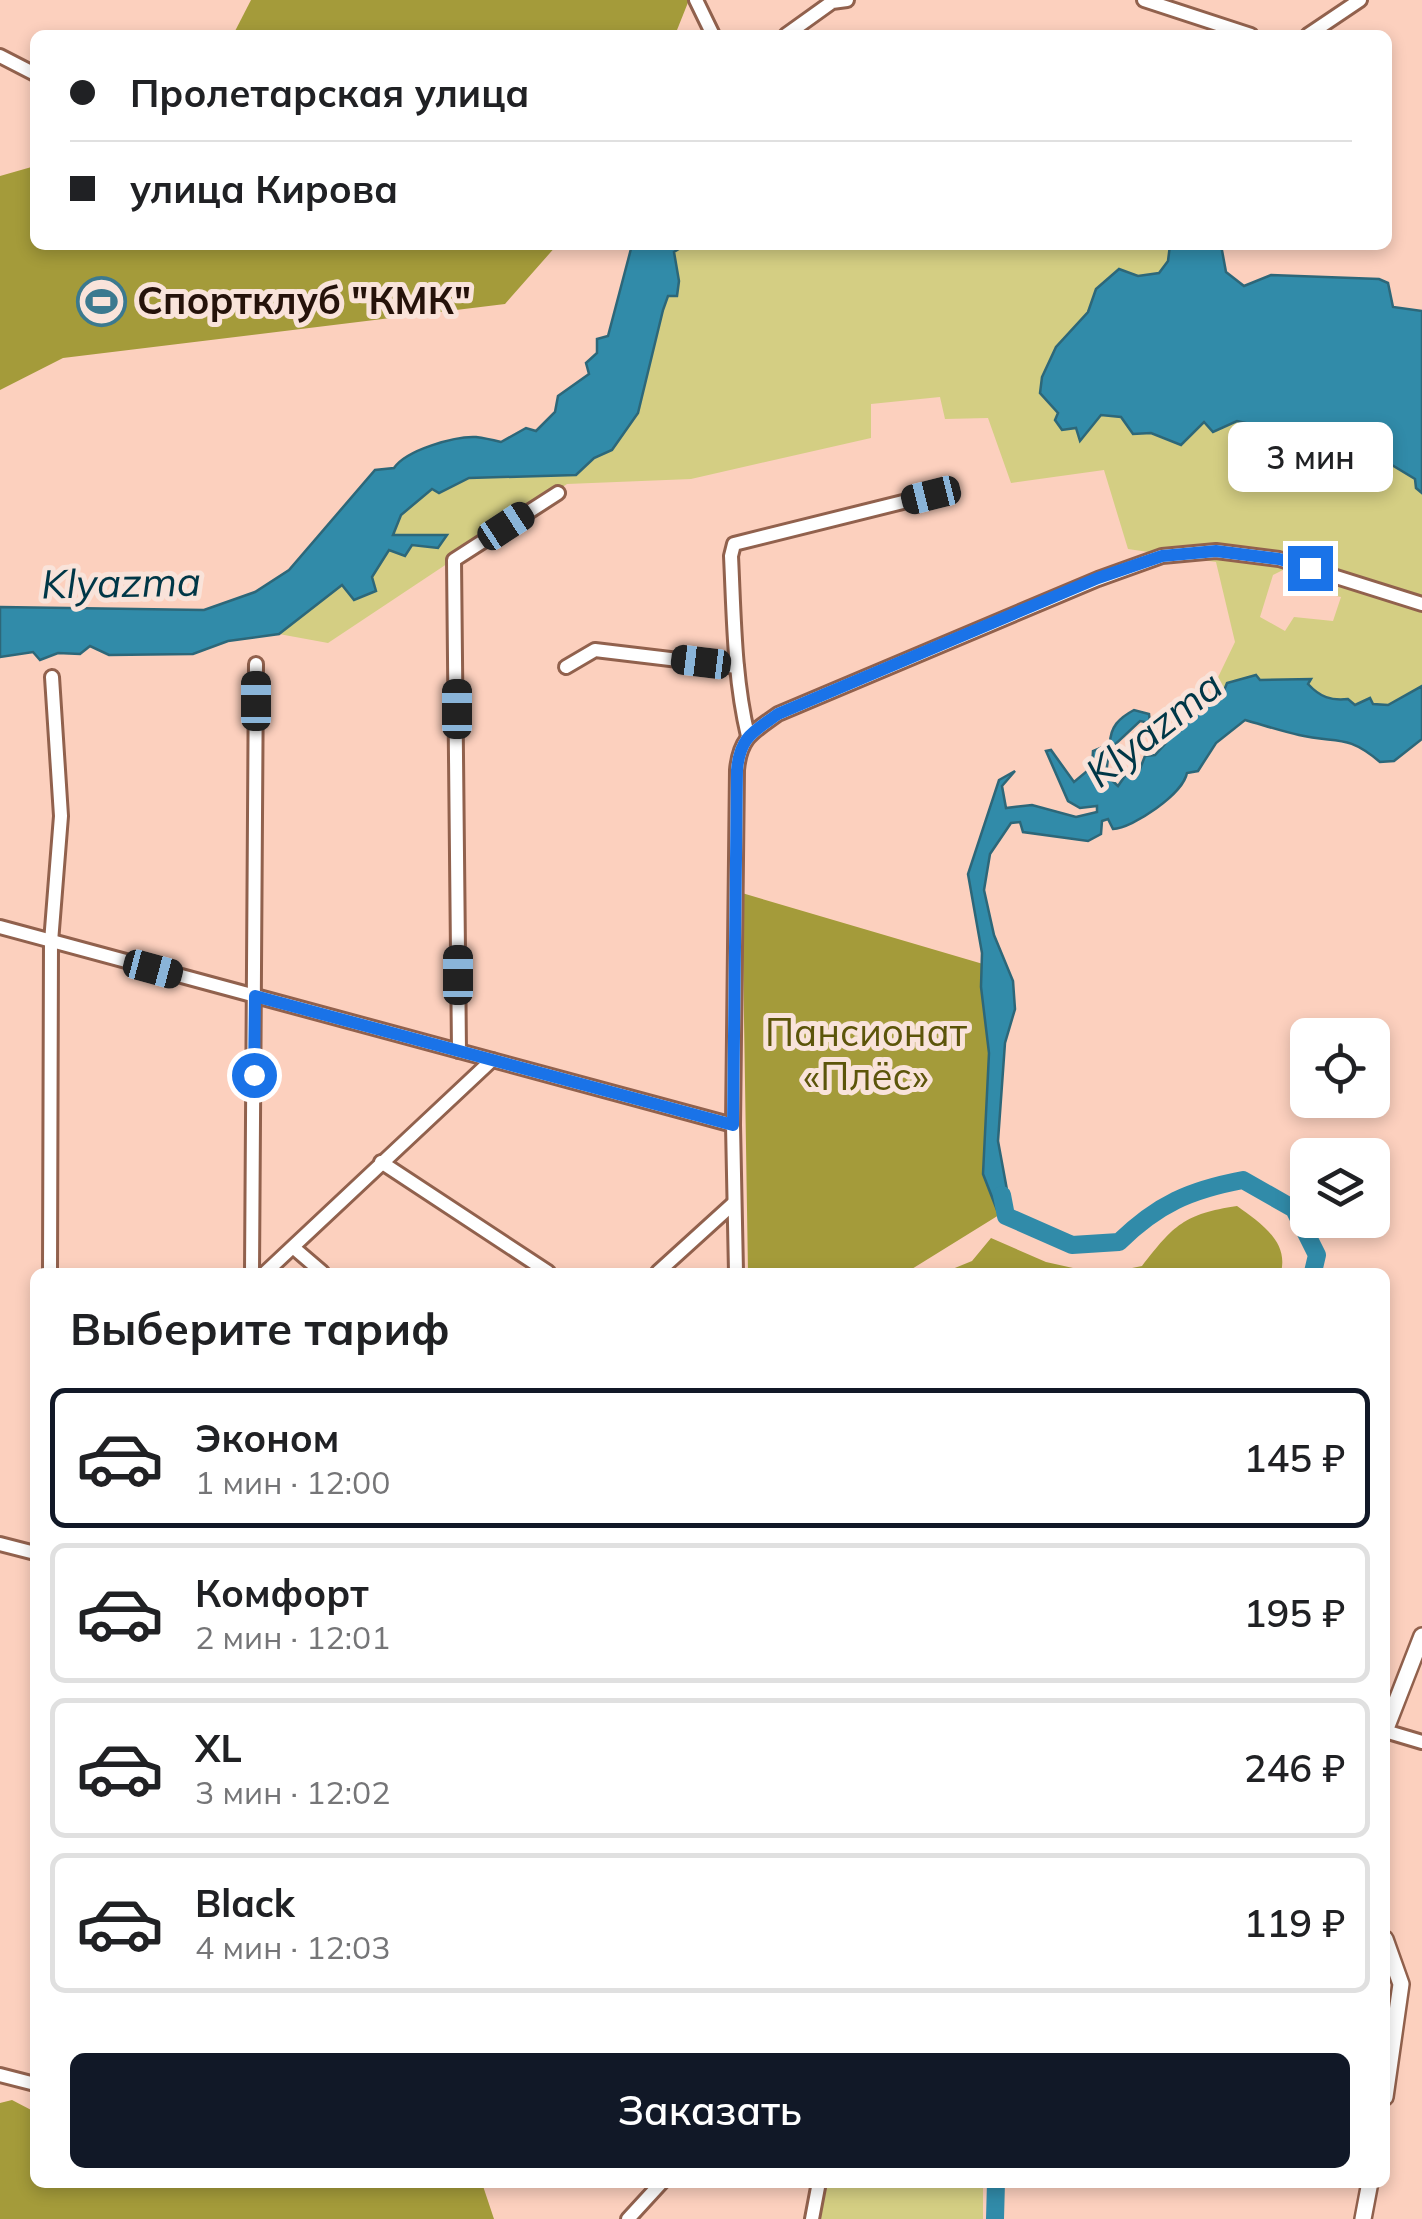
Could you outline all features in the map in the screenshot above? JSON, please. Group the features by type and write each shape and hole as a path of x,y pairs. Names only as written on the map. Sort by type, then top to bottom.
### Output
{"main road":[{"path":"1390,1719 1422,1636"},
{"path":"1390,1953 1401,1984 1390,2062"},
{"path":"1364,2219 1369,2188"}],"street":[{"path":"696,0 711,30"},
{"path":"793,30 832,2 847,0"},
{"path":"1144,0 1236,30"},
{"path":"1315,30 1360,0"},
{"path":"0,56 30,71"},
{"path":"459,1051 454,560 558,493"},
{"path":"748,736 739,700 731,556 734,544 931,495"},
{"path":"736,1268 733,1125 737,770 739,752 748,736 778,714 1098,578 1162,556 1216,551 1279,559 1422,604"},
{"path":"566,667 594,650 737,667"},
{"path":"252,1268 256,664"},
{"path":"50,1268 51,942 61,816 52,677"},
{"path":"0,927 733,1125"},
{"path":"271,1268 492,1060"},
{"path":"381,1162 542,1268"},
{"path":"662,1268 734,1203"},
{"path":"294,1248 317,1268"},
{"path":"0,1544 30,1553"},
{"path":"1390,1733 1422,1742"},
{"path":"0,2075 30,2083"},
{"path":"628,2219 656,2188"},
{"path":"812,2219 819,2188"}],"shaded area":[{"path":"676,250 1169,250 1168,261 1159,273 1138,276 1119,269 1097,289 1088,312 1056,347 1080,440 1100,415 1122,417 1134,434 1151,433 1180,445 1204,422 1214,432 1237,421 1259,426 1264,436 1291,434 1299,444 1310,445 1325,436 1357,443 1415,479 1416,488 1422,493 1422,686 1388,705 1355,705 1348,699 1326,697 1308,684 1310,679 1260,680 1209,696 1235,642 1216,562 1128,549 1104,470 1011,483 988,418 945,419 940,397 871,404 871,438 691,479 567,484 328,643 279,634 342,584 354,599 376,591 372,577 389,549 401,515 432,489 439,493 469,478 576,475 594,458 612,450 638,413 663,310 668,296 677,296","holes":["1285,569 1340,582 1336,596 1341,597 1333,621 1294,617 1285,631 1260,617 1273,575"]},
{"path":"823,2188 983,2188 983,2219 817,2219"}],"green space":[{"path":"251,0 689,0 677,30 236,30"},
{"path":"30,167 30,250 553,250 505,304 63,358 0,390 0,176"},
{"name":"Пансионат «Плёс»","path":"742,893 983,964 981,987 989,1053 983,1174 999,1215 913,1268 748,1268"},
{"path":"1237,1206 1270,1233 1281,1251 1281,1268 1132,1268 1142,1266 1172,1231 1204,1213"},
{"path":"991,1238 1046,1262 1073,1268 955,1268 972,1261"},
{"path":"12,2100 30,2109 30,2188 484,2188 494,2219 0,2219 0,2103"}],"water":[{"path":"631,250 677,250 674,252 679,281 677,296 668,296 663,310 638,413 612,450 594,458 576,475 469,478 439,493 432,489 401,515 393,535 447,535 438,548 412,545 405,556 389,550 372,577 376,591 354,600 342,585 279,634 228,641 193,654 109,655 90,646 80,654 58,653 40,660 33,652 0,657 0,607 204,610 255,592 289,570 375,470 394,468 409,455 444,442 476,437 501,442 526,428 536,431 555,412 558,396 589,374 586,363 597,353 597,339 608,336"},
{"path":"1169,250 1222,250 1226,272 1244,286 1271,275 1379,279 1388,283 1393,307 1422,311 1422,493 1416,488 1415,479 1357,444 1325,436 1310,445 1299,444 1291,434 1264,436 1259,426 1237,421 1213,432 1204,422 1181,445 1151,433 1133,434 1121,417 1101,415 1080,441 1076,428 1062,430 1055,420 1058,413 1040,393 1042,377 1056,347 1088,312 1096,289 1119,269 1138,276 1159,273 1168,261"},
{"path":"1256,675 1260,680 1311,679 1308,684 1321,695 1348,699 1355,705 1370,698 1373,704 1388,705 1422,686 1422,739 1394,761 1380,762 1349,743 1245,720 1216,743 1198,771 1187,773 1167,800 1132,823 1113,829 1108,819 1102,821 1101,834 1088,841 1023,832 1020,822 1011,823 990,854 984,890 994,935 1013,981 1015,1009 1005,1043 998,1141 1012,1217 999,1215 983,1174 989,1053 981,987 982,953 968,874 999,780 1015,771 1002,786 1006,808 1032,805 1076,817 1097,812 1097,806 1080,808 1068,801 1046,751 1051,750 1074,782 1092,767 1093,751 1110,744 1120,720 1134,710 1149,714 1150,723 1140,721 1109,750 1106,775 1118,786 1125,776 1138,774 1145,756 1155,755 1166,743 1169,726 1182,725 1184,715 1223,693 1227,683"}],"waterway":[{"name":"Klyazma","path":"1002,1195 1006,1216 1072,1245 1119,1242 1176,1200 1243,1180 1294,1209 1317,1255 1314,1268"},
{"name":"Klyazma","path":"995,2219 996,2188"}],"place":[{"name":"Спортклуб \"КМК\"","path":"102,301"}],"route":[{"path":"254,1075 255,996 733,1125 737,770 739,752 748,736 778,714 1098,578 1162,556 1216,551 1279,559 1310,568"}]}
